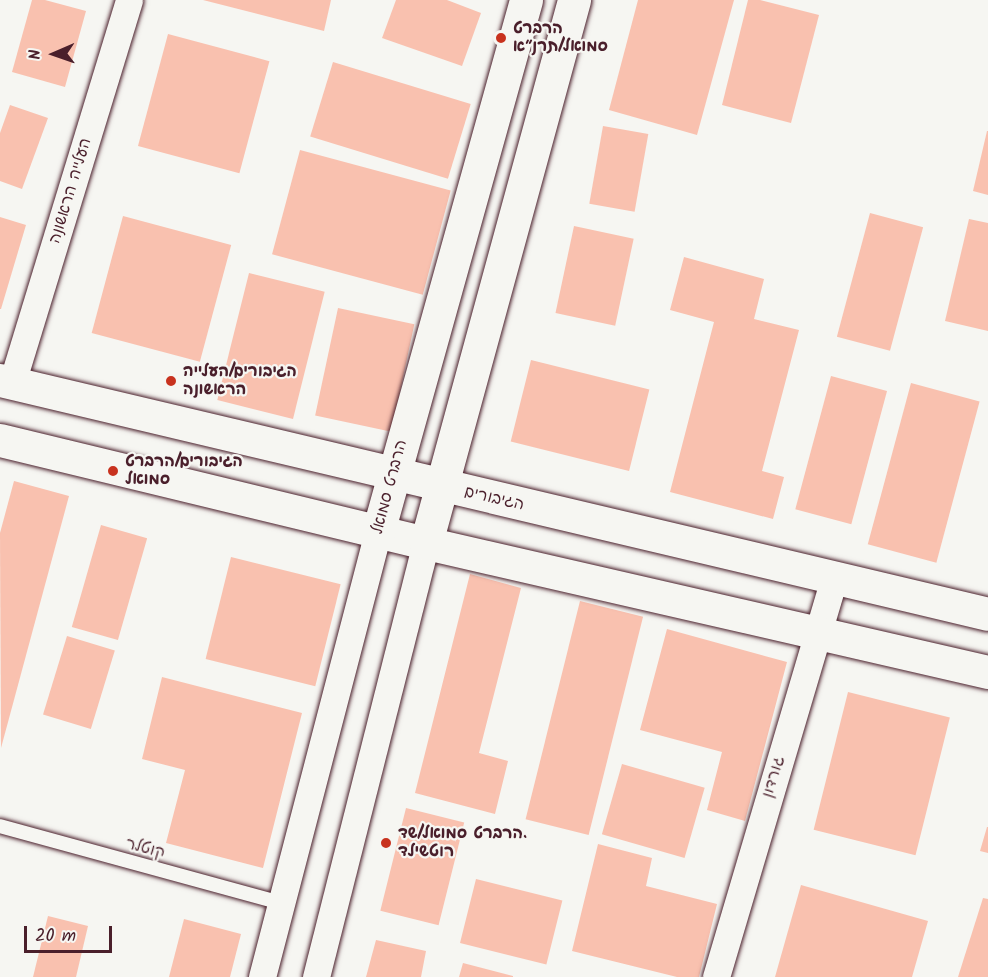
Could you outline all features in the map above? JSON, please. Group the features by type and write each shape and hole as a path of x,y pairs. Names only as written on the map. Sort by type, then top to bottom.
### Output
{"street":[{"name":"העלייה הראשונה","path":"6,381 129,0"},
{"name":"הרברט סמואל","path":"262,977 393,474 526,0"},
{"path":"316,977 440,486 574,0"},
{"name":"הגיבורים","path":"6,381 440,486 988,614"},
{"path":"0,440 426,543 988,672"},
{"name":"גורדון","path":"716,977 834,578"}],"lane":[{"name":"קוטלר","path":"0,826 281,903"}],"building":[{"path":"32,0 45,0 86,11 65,87 12,72"},
{"path":"203,0 331,0 324,31"},
{"path":"396,0 447,0 481,13 462,66 382,38"},
{"path":"638,0 734,0 697,135 609,110"},
{"path":"748,0 760,0 819,15 791,123 722,105"},
{"path":"168,34 269,61 239,173 138,146"},
{"path":"333,62 471,104 448,179 310,137"},
{"path":"10,105 48,118 22,189 0,181 0,133"},
{"path":"603,126 648,134 635,212 589,204"},
{"path":"988,131 988,195 973,191"},
{"path":"300,150 451,190 423,295 272,254"},
{"path":"870,213 923,227 890,351 837,337"},
{"path":"123,216 231,245 200,362 92,333"},
{"path":"0,217 26,225 1,309 0,309"},
{"path":"969,219 988,223 988,331 945,321"},
{"path":"574,226 634,239 615,326 555,313"},
{"path":"684,257 764,279 754,319 799,330 762,471 784,477 773,519 670,492 714,322 670,310"},
{"path":"249,273 325,292 293,419 217,400"},
{"path":"338,308 414,324 391,432 315,416"},
{"path":"531,360 649,390 629,471 511,442"},
{"path":"831,376 887,391 851,524 795,509"},
{"path":"911,383 980,401 936,563 868,544"},
{"path":"14,481 69,496 1,748 0,533"},
{"path":"101,525 147,538 118,640 72,627"},
{"path":"231,557 341,584 315,686 206,659"},
{"path":"470,574 521,588 479,753 508,761 495,814 415,793"},
{"path":"580,601 643,617 589,835 526,819"},
{"path":"667,629 787,662 745,821 707,810 722,752 640,730"},
{"path":"67,636 115,651 91,729 43,714"},
{"path":"162,677 302,713 263,868 166,843 185,770 142,759"},
{"path":"848,692 950,717 916,855 814,830"},
{"path":"622,764 705,788 685,858 602,834"},
{"path":"406,808 464,823 439,925 380,911"},
{"path":"988,827 988,853 980,851"},
{"path":"598,844 652,858 646,886 717,904 699,977 677,977 572,951"},
{"path":"476,879 562,901 546,965 460,943"},
{"path":"801,885 928,921 912,977 775,977"},
{"path":"983,898 988,899 988,977 958,977"},
{"path":"48,916 88,926 76,977 33,977"},
{"path":"184,919 241,934 230,977 169,977"},
{"path":"376,940 426,951 421,977 366,977"},
{"path":"463,963 513,976 513,977 459,977"}],"place":[{"name":"הרברט סמואל/תרנ״א","path":"501,38"},
{"name":"הגיבורים/העלייה הראשונה","path":"171,381"},
{"name":"הגיבורים/הרברט סמואל","path":"113,471"},
{"name":"הרברט סמואל/שד. רוטשילד","path":"386,843"}]}
